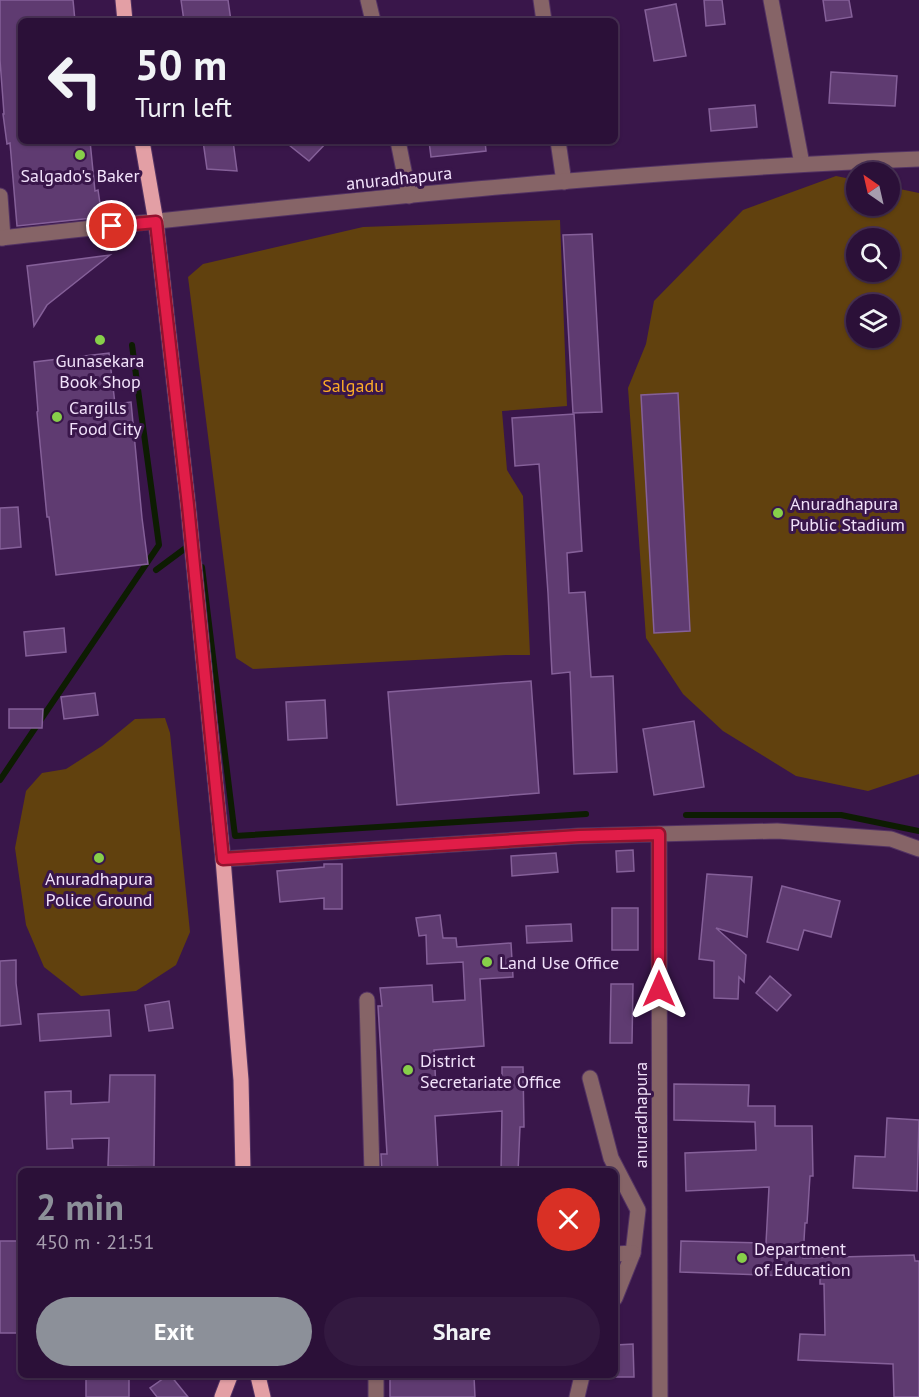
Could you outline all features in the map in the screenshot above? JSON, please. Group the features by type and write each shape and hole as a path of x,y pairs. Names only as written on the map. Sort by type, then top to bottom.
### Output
{"main road":[{"path":"123,0 125,18"},
{"path":"143,144 156,222 188,505 223,859 241,1080 243,1168"},
{"path":"222,1397 229,1378"},
{"path":"258,1378 263,1397"}],"street":[{"path":"368,0 372,18"},
{"path":"541,0 544,18"},
{"path":"771,0 802,164"},
{"path":"399,144 409,196"},
{"path":"558,144 564,182"},
{"name":"anuradhapura","path":"2,238 564,182 802,164 919,159"},
{"path":"0,196 2,238"},
{"path":"223,859 579,836 777,831 891,839 919,849"},
{"name":"anuradhapura","path":"659,834 660,1397"},
{"path":"367,1000 372,1168"},
{"path":"590,1078 610,1158 615,1168"},
{"path":"618,1173 638,1210 633,1253 618,1290"},
{"path":"618,1254 633,1253"},
{"path":"376,1378 376,1397"},
{"path":"577,1397 582,1378"}],"green space":[{"name":"Anuradhapura Public Stadium","path":"836,176 846,178 846,216 900,216 900,189 919,193 919,774 868,791 796,776 723,731 683,694 646,638 628,388 646,344 654,301 743,210"},
{"name":"Salgadu","path":"560,220 567,406 502,411 507,470 523,496 530,655 253,669 236,658 188,277 203,264 363,227"},
{"name":"Anuradhapura Police Ground","path":"165,718 170,733 190,932 176,965 136,991 81,996 44,967 26,925 15,848 26,791 42,773 66,769 102,746 135,719"}],"building":[{"path":"0,0 73,0 75,18 18,18 18,144 90,144 95,191 98,190 102,217 17,226 10,143 7,144 3,114"},
{"path":"181,0 228,0 231,18 184,18"},
{"path":"704,0 722,0 725,24 706,26"},
{"path":"823,0 849,0 852,17 826,21"},
{"path":"676,4 686,56 654,61 645,10"},
{"path":"831,72 897,76 895,106 829,103"},
{"path":"755,105 757,127 711,131 709,109"},
{"path":"203,144 233,144 237,171 207,169"},
{"path":"288,144 325,144 309,161"},
{"path":"429,144 485,144 486,151 431,157"},
{"path":"592,234 602,412 573,413 563,235"},
{"path":"110,255 47,305 34,326 27,266"},
{"path":"109,353 115,404 131,402 148,564 56,575 49,517 47,517 34,362"},
{"path":"678,393 690,631 654,633 641,395"},
{"path":"574,414 582,551 567,553 569,593 585,592 591,677 613,676 617,772 574,774 570,672 552,674 539,464 515,466 512,418"},
{"path":"18,507 21,547 0,549 0,508"},
{"path":"64,628 66,652 26,656 24,632"},
{"path":"531,681 539,793 397,805 388,692"},
{"path":"95,693 98,715 64,719 61,697"},
{"path":"325,700 327,738 288,740 286,702"},
{"path":"9,709 43,709 42,728 9,728"},
{"path":"694,721 704,787 654,795 643,729"},
{"path":"633,850 634,871 617,872 616,851"},
{"path":"556,853 558,872 512,876 511,856"},
{"path":"324,864 342,864 342,909 324,909 324,898 280,902 277,871 324,867"},
{"path":"707,874 752,877 747,937 716,928 746,955 744,982 739,977 738,999 714,998 714,961 699,959"},
{"path":"782,886 840,901 831,937 804,930 798,950 767,942"},
{"path":"612,908 638,908 638,950 612,950"},
{"name":"District Secretariate Office","path":"440,915 443,938 456,938 457,947 511,943 513,977 480,979 484,1046 434,1050 436,1088 502,1084 502,1067 523,1067 524,1127 520,1127 518,1168 501,1168 502,1111 435,1116 438,1168 382,1168 381,1154 387,1154 378,1006 382,1006 380,988 432,985 433,1002 465,1000 463,962 427,964 426,935 419,936 416,918"},
{"path":"571,924 572,941 527,943 526,926"},
{"path":"16,960 21,1024 0,1026 0,961"},
{"path":"770,976 791,995 777,1011 756,993"},
{"path":"611,984 633,984 632,1043 610,1043"},
{"path":"169,1001 173,1028 149,1031 145,1005"},
{"path":"109,1010 111,1036 40,1041 38,1014"},
{"path":"110,1075 155,1075 154,1167 108,1166 109,1138 72,1139 73,1148 47,1149 45,1092 71,1091 71,1104 109,1102"},
{"path":"674,1084 749,1085 748,1106 775,1106 775,1126 812,1126 813,1176 810,1176 803,1258 914,1255 915,1261 919,1261 919,1397 894,1397 893,1364 798,1360 800,1334 825,1335 824,1284 820,1284 820,1277 680,1272 681,1241 766,1243 769,1187 686,1191 685,1153 756,1150 755,1122 674,1120"},
{"path":"887,1118 919,1120 917,1191 853,1188 855,1156 885,1157"},
{"path":"0,1241 18,1241 18,1333 0,1333"},
{"path":"633,1344 634,1377 618,1377 618,1345"},
{"path":"86,1378 129,1378 129,1397 86,1397"},
{"path":"164,1378 173,1378 188,1397 157,1397 150,1388"},
{"path":"390,1378 474,1378 475,1397 390,1397"}],"waterway":[{"path":"0,780 159,545 132,345"},
{"path":"156,570 191,544"},
{"path":"202,567 235,836 586,814"},
{"path":"686,815 841,815 919,831"}],"place":[{"name":"Salgado's Baker","path":"80,155"},
{"name":"Gunasekara Book Shop","path":"100,340"},
{"name":"Cargills Food City","path":"57,417"},
{"name":"Anuradhapura Public Stadium","path":"778,513"},
{"name":"Anuradhapura Police Ground","path":"99,858"},
{"name":"Land Use Office","path":"487,962"},
{"name":"District Secretariate Office","path":"408,1070"},
{"name":"Department of Education","path":"742,1258"}],"route":[{"path":"112,226 156,222 188,505 223,859 579,836 659,834 659,989"}]}
